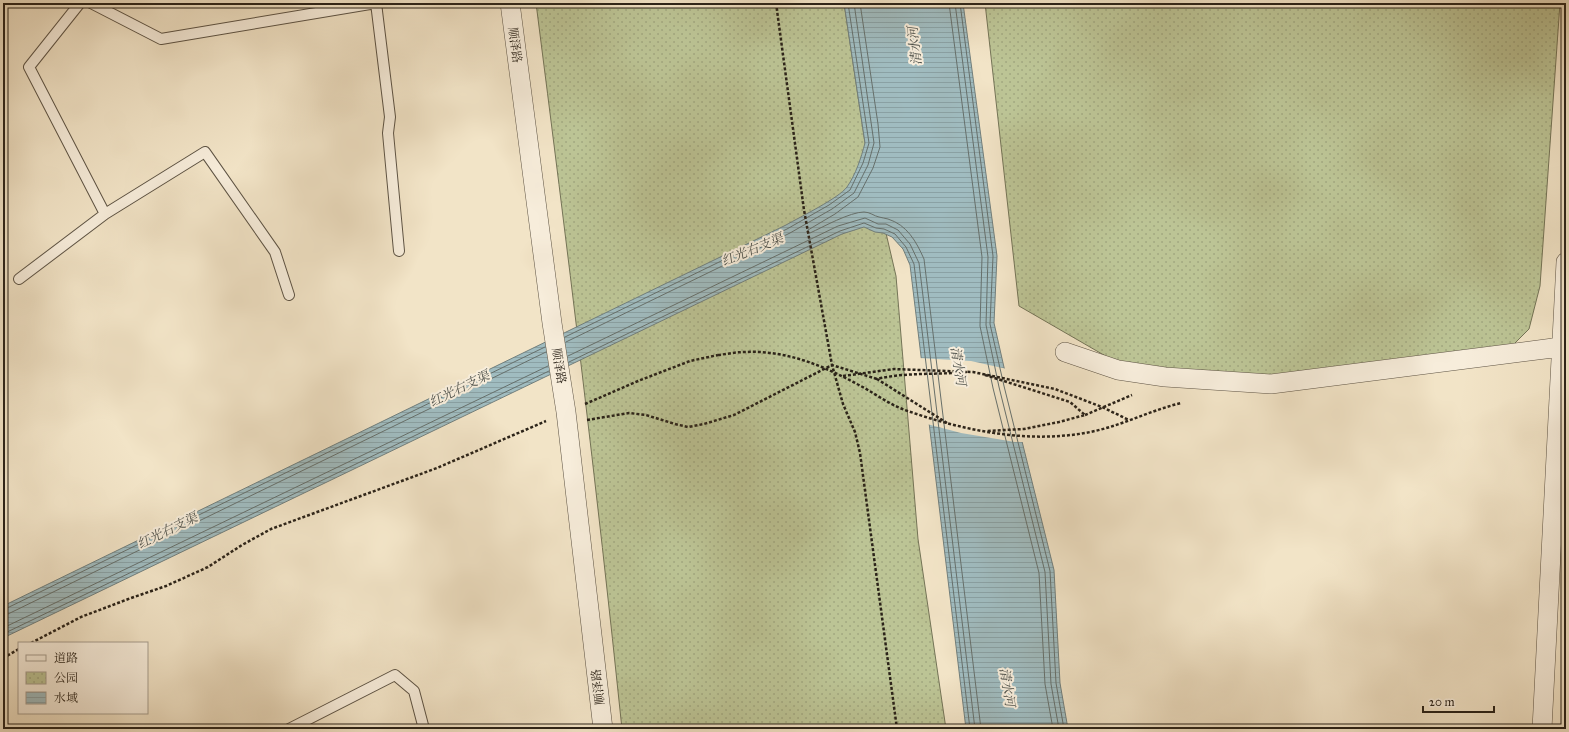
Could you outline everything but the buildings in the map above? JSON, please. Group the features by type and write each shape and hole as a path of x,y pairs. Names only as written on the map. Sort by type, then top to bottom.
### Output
{"street":[{"name":"顺泽路","path":"510,3 552,324 567,418 603,729"},
{"path":"1542,729 1566,262"},
{"path":"1065,352 1118,370 1165,377 1271,384 1563,337"}],"lane":[{"path":"80,3 29,68 105,214"},
{"path":"91,3 160,39 376,3 390,117 388,133 399,252"},
{"path":"20,279 105,214 205,152 275,252 289,295"},
{"path":"289,729 396,675 414,691 424,729"}],"path":[{"path":"776,3 804,210 832,366 843,404 855,432 860,453 897,729"},
{"path":"33,642 81,617 166,586 208,566 271,529 567,418 638,381 690,361 718,355 746,352 781,354 794,357 820,366 842,376 903,409 947,423 1016,436 1042,437 1074,435 1096,431 1181,403"},
{"path":"567,418 607,416 629,413 646,415 688,427 704,424 734,415 832,366 877,379 947,423"},
{"path":"842,376 894,368 985,374 1055,389 1102,407 1129,420"},
{"path":"877,379 894,375 966,372"},
{"path":"985,374 1070,402 1085,414"},
{"path":"986,431 1024,429 1059,422 1085,414 1131,395 1165,377"},
{"path":"3,658 18,650"}],"green space":[{"path":"536,3 844,3 865,143 896,276 918,539 946,729 622,729 581,366"},
{"path":"985,3 1560,3 1540,286 1529,329 1506,352 1281,376 1128,369 1019,306"}],"water":[{"path":"844,3 963,3 997,256 994,323 1054,570 1060,683 1068,729 966,729 910,265 903,249 892,237 864,227 842,234 3,638 3,606 786,225 819,207 843,191 853,177 865,143"}],"pier":[{"path":"919,358 971,361 1007,369 1024,442 1015,442 961,433 927,424"}],"water label":[{"name":"清水河","path":"914,46"},
{"name":"红光右支渠","path":"752,249"},
{"name":"清水河","path":"959,366"},
{"name":"红光右支渠","path":"459,388"},
{"name":"红光右支渠","path":"167,530"},
{"name":"清水河","path":"1008,687"}]}
